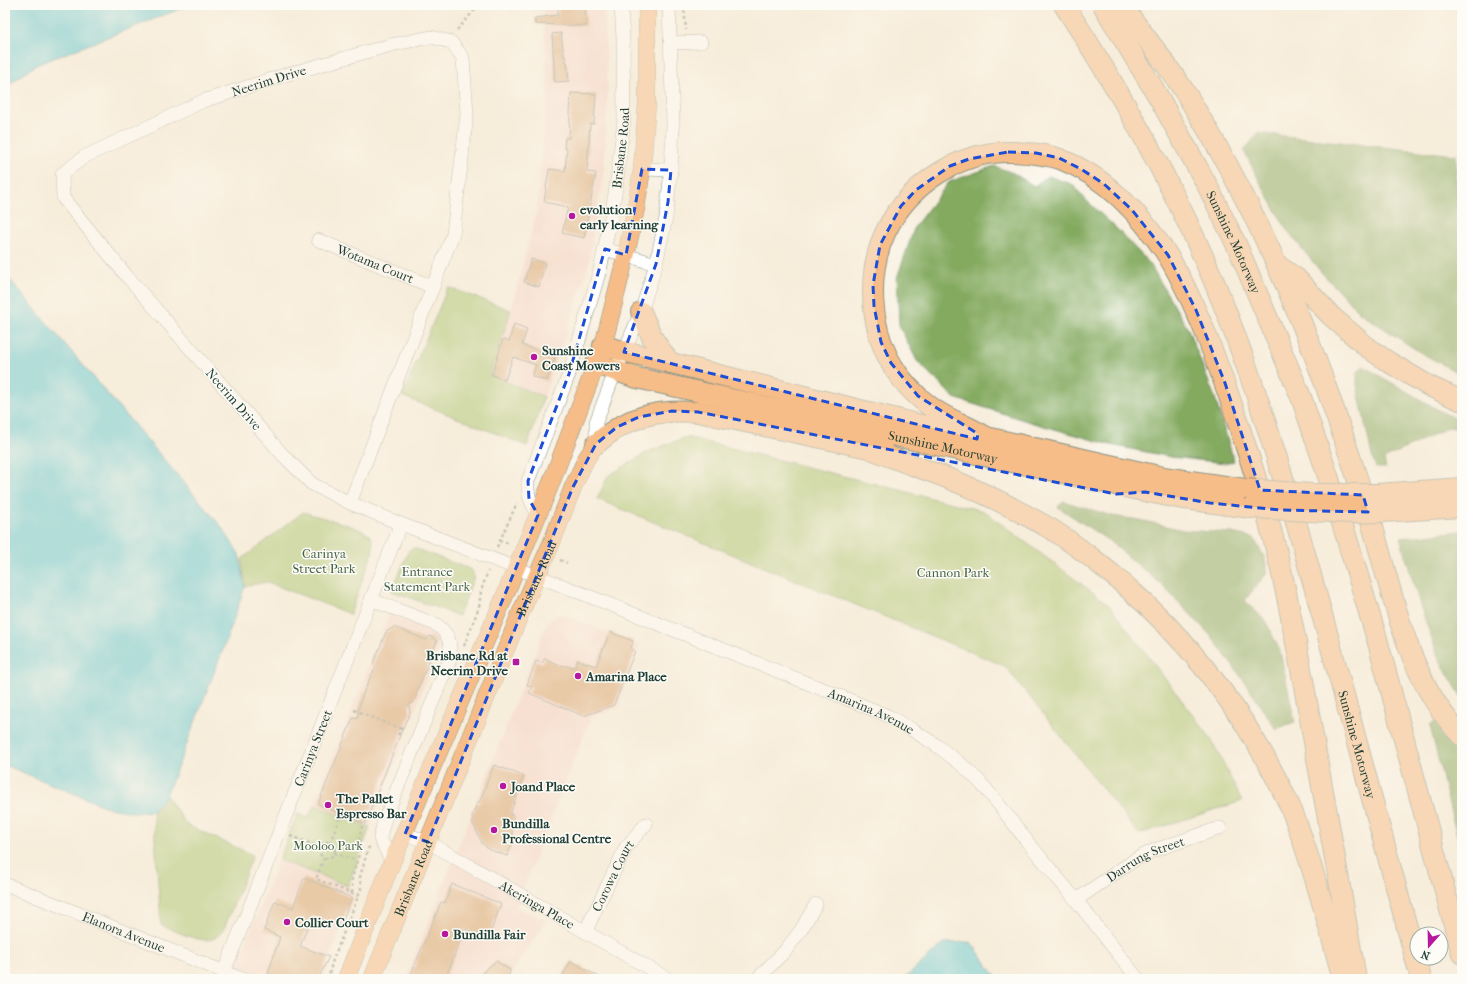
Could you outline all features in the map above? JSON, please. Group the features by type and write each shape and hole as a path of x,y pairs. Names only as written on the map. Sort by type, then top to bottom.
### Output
{"highway":[{"name":"Sunshine Motorway","path":"1064,5 1097,55 1138,125 1174,196 1204,258 1251,377 1277,455 1305,553 1421,979"},
{"name":"Sunshine Motorway","path":"1103,5 1158,96 1206,183 1238,248 1301,397 1330,484 1366,601 1462,954"},
{"path":"1121,5 1183,90 1212,137 1236,181 1277,265 1300,319 1343,434 1359,481 1409,648 1426,686 1462,736"},
{"path":"986,437 953,420 924,401 902,379 891,363 881,342 875,313 873,285 880,245 901,206 929,179 950,166 969,158 1008,152 1036,153 1059,158 1081,169 1104,184 1132,210 1152,234 1168,256 1196,310 1225,383 1251,461 1285,585 1356,979"},
{"path":"1277,265 1296,278 1331,316 1367,347 1417,379 1462,401"},
{"path":"641,312 653,339 670,363"},
{"name":"Sunshine Motorway","path":"599,355 624,352 949,432 986,437 1164,477 1245,489 1312,494 1380,503 1462,507"},
{"name":"Sunshine Motorway","path":"599,355 616,371 637,378 1145,492 1184,499 1251,508 1351,513 1380,503 1462,488"},
{"path":"596,444 617,427 629,421 656,413 685,411 698,412 869,448 895,450 1116,494 1145,492"},
{"path":"869,448 994,498 1053,530 1122,581 1161,618 1199,659 1247,726 1272,770 1293,814 1308,855 1343,979"}],"main road":[{"name":"Brisbane Road","path":"346,979 392,862 538,515 599,355 626,255 642,170 647,103 647,5"},
{"name":"Brisbane Road","path":"372,979 582,467 596,444"}],"street":[{"name":"Brisbane Road","path":"538,515 529,499 528,481 569,374 580,338 605,249 616,188 624,120 621,5"},
{"path":"596,444 596,422 641,312 656,264 666,218 671,170 673,124 669,5"},
{"name":"Neerim Drive","path":"451,42 431,37 391,45 285,75 203,102 84,157 62,174 62,198 126,275 282,454 312,484 350,503 516,568"},
{"path":"350,503 453,234 467,114 463,58 451,42"},
{"path":"671,43 701,42"},
{"name":"Brisbane Road","path":"642,170 671,170"},
{"name":"Wotama Court","path":"318,240 432,287"},
{"path":"605,249 656,264"},
{"name":"Carinya Street","path":"224,972 401,524"},
{"name":"Amarina Avenue","path":"516,568 888,716 936,745 962,765 998,802 1030,845 1076,900 1138,979"},
{"name":"Brisbane Road","path":"372,600 437,625 444,631 450,642 450,659 384,821 380,838 392,862"},
{"name":"Corowa Court","path":"585,932 626,847 646,824"},
{"name":"Darrung Street","path":"1076,900 1136,859 1152,850 1220,828"},
{"name":"Akeringa Place","path":"405,834 428,842 668,979"},
{"name":"Elanora Avenue","path":"5,884 242,979"},
{"path":"757,979 785,951 801,930 816,904"}],"path":[{"path":"451,42 457,29 479,5"},
{"path":"684,5 687,42"},
{"path":"499,542 510,544"},
{"path":"558,559 567,562"},
{"path":"354,710 401,729"},
{"path":"398,735 403,725"},
{"path":"330,843 340,817"},
{"path":"352,893 352,878 361,848 359,838 364,823"},
{"path":"279,832 320,847"},
{"path":"325,842 330,843 335,848 334,853 328,858 324,858 320,854 320,847 325,842"},
{"path":"334,853 357,861"},
{"path":"324,858 316,879 358,896"}],"highlighted area":[{"path":"1008,152 1036,153 1059,158 1081,169 1104,184 1132,210 1168,255 1196,310 1225,383 1260,490 1363,495 1368,512 1281,510 1210,503 1145,492 1116,494 698,412 672,411 639,417 617,427 596,444 573,487 428,842 405,834 538,515 529,499 528,481 569,374 605,249 626,255 642,169 671,170 668,202 656,264 624,352 977,439 978,434 918,396 891,363 881,342 874,306 873,285 880,245 901,206 916,190 950,166 969,159"}],"shaded area":[{"path":"543,5 604,5 608,91 604,169 588,267 544,397 490,376 511,310 537,210 548,93"},
{"path":"560,614 639,645 617,708 591,717 516,907 547,920 513,970 511,979 406,979 547,623"},
{"path":"389,615 443,637 370,827 314,805"},
{"path":"279,860 348,886 354,898 336,939 324,974 321,979 220,979 241,955"}],"green space":[{"path":"1258,133 1456,155 1456,184 1462,191 1462,375 1421,353 1359,312 1320,271 1287,230 1244,151"},
{"path":"994,166 1013,173 1034,186 1048,176 1072,184 1150,264 1188,329 1215,398 1234,461 1226,463 1171,457 1111,445 1030,422 954,398 917,361 899,325 897,278 915,226 949,182"},
{"path":"448,287 511,310 490,375 544,397 527,446 402,396"},
{"path":"1363,366 1442,412 1461,421 1457,429 1449,427 1384,459 1386,468 1376,468 1357,386 1357,372"},
{"name":"Cannon Park","path":"686,437 984,511 1108,604 1210,737 1242,801 1139,834 1005,666 597,499 608,476 648,452"},
{"path":"1063,501 1112,516 1140,520 1183,530 1232,533 1254,538 1265,559 1267,573 1245,600 1266,622 1280,651 1295,722 1276,729 1212,637 1163,586 1112,543 1058,507"},
{"name":"Carinya Street Park","path":"303,512 359,529 370,536 372,540 372,554 350,614 267,582 245,586 242,559"},
{"path":"1462,531 1462,698 1438,657 1420,605 1400,538"},
{"name":"Entrance Statement Park","path":"414,548 472,570 474,577 459,616 392,591 409,550"},
{"path":"1436,721 1462,752 1462,853 1430,726"},
{"path":"166,795 187,825 253,855 224,929 215,938 209,940 195,938 161,925 153,811"},
{"name":"Mooloo Park","path":"314,805 370,827 348,886 279,860 297,814 308,818"}],"water":[{"path":"5,5 190,5 36,65 5,87"},
{"path":"5,274 221,526 239,554 245,586 228,636 184,751 166,795 153,811 136,813 109,808 5,765"},
{"path":"971,942 998,979 904,979 944,943"}],"building":[{"path":"558,5 585,5 586,26 535,24 535,18 558,15"},
{"path":"561,33 569,81 555,82 552,34"},
{"path":"571,93 596,94 594,124 590,124 587,172 596,173 584,238 562,233 568,207 544,202 549,169 565,171 567,148 564,148 565,138 569,138"},
{"path":"531,259 545,263 539,287 524,282"},
{"path":"514,324 527,329 522,345 555,357 547,381 532,376 536,365 513,357 505,380 492,375 503,339 509,341"},
{"path":"394,627 426,640 430,636 437,641 416,697 409,705 410,713 365,824 318,804 353,718 357,719 360,702 371,675 376,668 373,664 386,632"},
{"name":"Amarina Place","path":"610,632 633,641 631,649 635,651 614,705 584,716 529,693 532,687 527,685 536,661 542,663 545,658 558,665 575,667 577,660 596,666"},
{"path":"494,765 524,776 510,814 513,815 512,835 515,837 507,856 488,849 482,843 473,824 472,816 477,803 479,803"},
{"path":"304,878 352,898 340,926 312,916 300,946 329,957 318,979 284,979 268,973 280,937 264,930 275,901 293,908"},
{"name":"Bundilla Fair","path":"452,884 501,904 488,939 465,929 445,979 409,979 441,902 445,903"},
{"path":"496,961 510,970 508,979 475,979"},
{"path":"571,961 603,979 561,979"}],"place":[{"name":"evolution early learning","path":"572,216"},
{"name":"Sunshine Coast Mowers","path":"534,357"},
{"name":"Brisbane Rd at Neerim Drive","path":"516,662"},
{"name":"Amarina Place","path":"578,676"},
{"name":"Joand Place","path":"503,786"},
{"name":"The Pallet Espresso Bar","path":"328,805"},
{"name":"Bundilla Professional Centre","path":"494,830"},
{"name":"Collier Court","path":"287,922"},
{"name":"Bundilla Fair","path":"445,934"}]}
